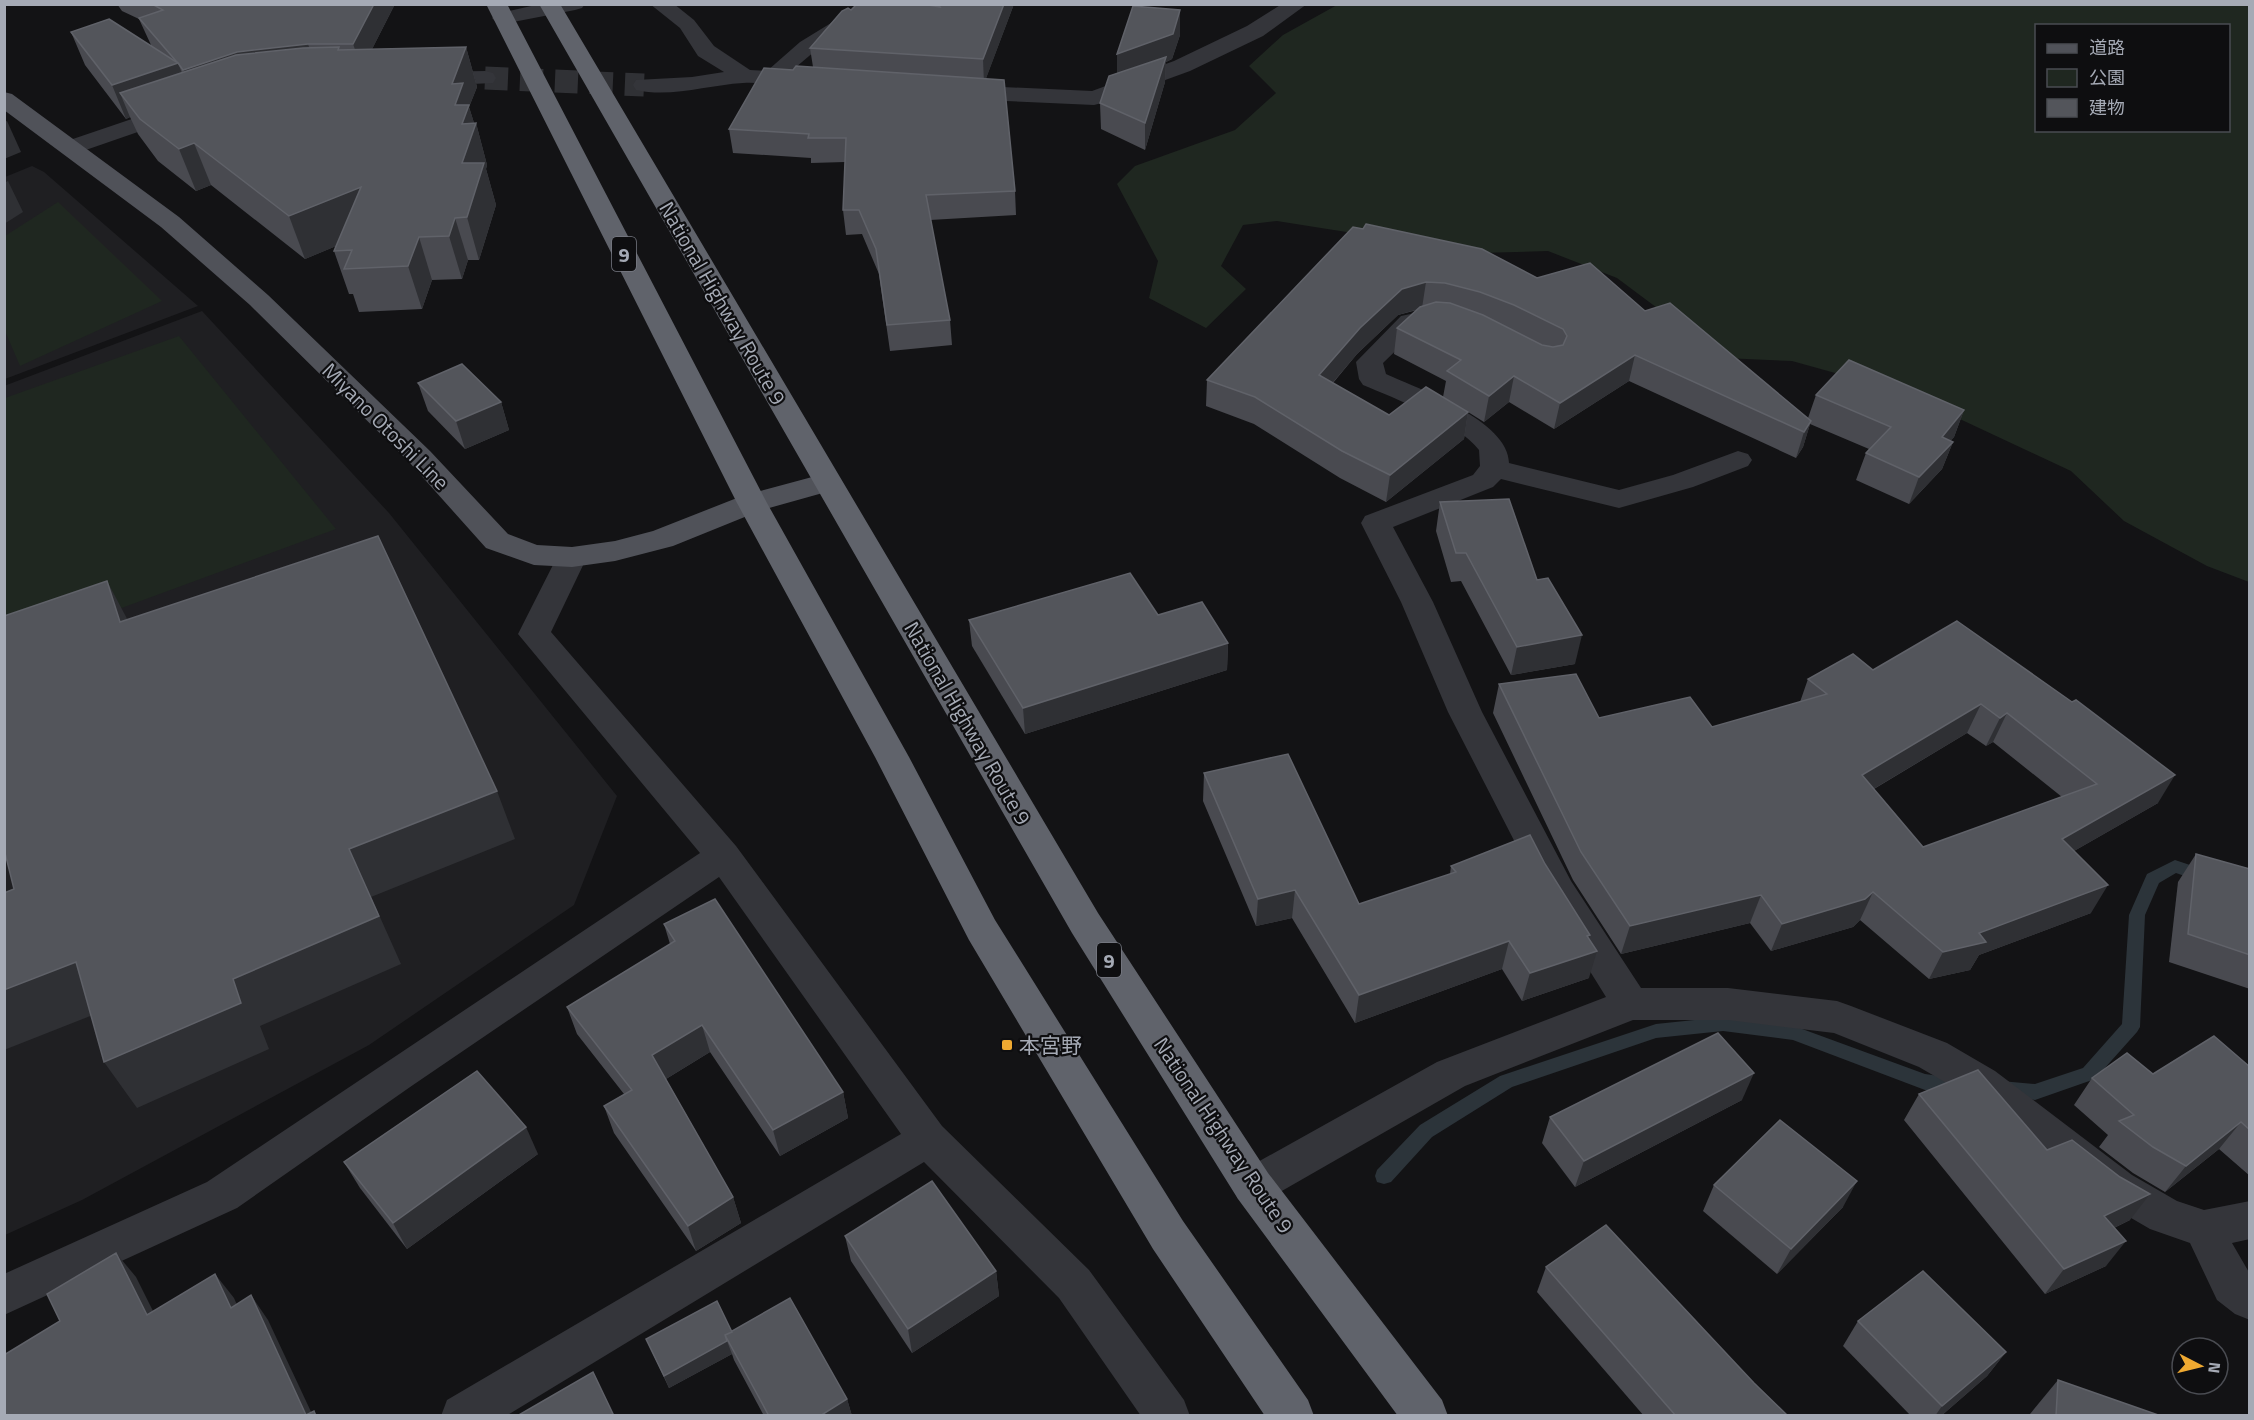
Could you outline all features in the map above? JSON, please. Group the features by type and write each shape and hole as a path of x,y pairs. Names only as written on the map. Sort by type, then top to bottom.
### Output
{"highway":[{"name":"National Highway Route 9","path":"558,6 828,482 1085,923 1253,1186 1426,1416"},
{"name":"9","path":"499,11 752,503 891,757 982,930 1168,1235 1292,1416"}],"main road":[{"name":"Miyano Otoshi Line","path":"7,103 72,147 170,222 259,300 420,458 497,541 534,555 572,557 615,551 662,539 752,503 828,482"}],"street":[{"path":"660,4 687,24 706,51 744,76"},
{"path":"772,78 780,68 804,49 878,4"},
{"path":"940,91 1094,98 1182,66 1255,31 1297,4"},
{"path":"499,11 558,6"},
{"path":"645,85 692,84 744,76 828,83"},
{"path":"407,79 485,78"},
{"path":"72,147 192,106"},
{"path":"1455,320 1430,316 1410,322 1369,362 1373,379 1428,402 1482,437 1493,448 1494,468 1483,481 1376,523 1417,602 1465,712 1558,891 1631,1004"},
{"path":"1494,468 1619,499 1683,481 1738,460"},
{"path":"572,557 534,634 723,856 928,1139 1074,1284 1168,1416"},
{"path":"4,1295 222,1195 409,1066 723,856"},
{"path":"1253,1186 1450,1074 1631,1004 1728,1004 1837,1017 1933,1055 1981,1083 2117,1188 2165,1216 2204,1229 2250,1220"},
{"path":"463,1416 928,1139"},
{"path":"2204,1229 2232,1286 2250,1300"}],"shaded area":[{"path":"32,166 44,172 198,306 5,379 5,177"},
{"path":"202,311 389,513 617,796 574,905 369,1045 82,1200 5,1235 4,386"}],"green space":[{"path":"1337,5 2249,5 2249,582 2207,566 2124,521 2071,471 1900,391 1792,361 1724,358 1617,278 1548,251 1479,253 1277,221 1243,225 1221,266 1246,289 1206,328 1149,298 1158,261 1117,184 1135,166 1235,130 1276,93 1249,66 1283,35"},
{"path":"58,202 162,301 20,366 5,331 5,236"},
{"path":"179,336 336,529 5,651 5,398"}],"building":[{"path":"152,4 374,4 353,44 308,44 237,52 183,70 139,18 163,10"},
{"path":"857,4 922,4 940,7 938,4 1004,4 983,59 810,48 842,11 848,8 851,10"},
{"path":"1133,6 1180,10 1173,34 1117,54"},
{"path":"109,19 178,63 112,85 71,32"},
{"path":"339,47 338,50 466,47 452,84 463,83 455,105 469,105 462,124 476,123 462,163 484,163 467,217 455,218 449,236 419,237 408,266 344,269 352,250 334,251 361,187 289,216 194,143 179,149 140,119 120,93 236,55"},
{"path":"1166,57 1145,123 1100,103 1109,76"},
{"path":"796,66 1004,80 1015,191 926,195 950,320 887,325 876,249 859,210 843,210 846,138 808,138 809,134 729,129 764,68 793,70"},
{"path":"1366,224 1482,249 1537,278 1590,263 1645,311 1670,303 1811,421 1804,432 1635,355 1560,403 1514,376 1489,396 1447,371 1461,360 1397,328 1420,307 1436,302 1450,303 1483,315 1542,345 1553,347 1563,345 1567,336 1563,329 1514,305 1480,292 1445,283 1426,282 1402,289 1360,328 1319,375 1389,415 1426,387 1468,412 1390,475 1342,451 1255,397 1207,380 1353,227 1363,229"},
{"path":"1849,360 1964,410 1942,437 1953,442 1919,477 1866,453 1891,427 1816,395"},
{"path":"462,364 501,402 456,421 418,383"},
{"path":"1509,499 1537,580 1548,578 1582,635 1517,647 1466,553 1456,553 1440,502"},
{"path":"378,536 497,791 349,849 379,916 233,979 241,1003 104,1062 76,962 4,990 4,893 14,889 4,849 4,616 107,581 120,622"},
{"path":"1130,573 1158,615 1202,602 1228,643 1023,708 969,620"},
{"path":"1957,621 2072,702 2076,700 2175,775 2062,839 2108,885 1979,933 1986,942 1943,952 1873,892 1865,899 1782,924 1761,895 1630,926 1581,852 1499,684 1576,674 1599,718 1690,697 1712,727 1827,694 1808,679 1853,654 1873,670","holes":["1981,704 2000,718 2007,713 2097,784 1923,847 1862,775"]},
{"path":"1288,754 1359,904 1456,872 1451,866 1530,835 1545,864 1590,935 1587,936 1597,951 1530,973 1509,941 1359,995 1295,890 1258,899 1204,773"},
{"path":"2196,854 2250,869 2250,955 2188,934"},
{"path":"715,899 843,1092 773,1130 702,1025 652,1055 733,1197 688,1226 604,1106 632,1090 567,1007 675,941 664,924"},
{"path":"1718,1033 1754,1073 1584,1161 1550,1117"},
{"path":"2214,1036 2250,1067 2250,1130 2241,1122 2186,1166 2153,1147 2119,1121 2134,1115 2092,1078 2127,1053 2153,1074"},
{"path":"1978,1070 2047,1150 2072,1140 2120,1177 2150,1194 2104,1216 2126,1241 2064,1269 1919,1094"},
{"path":"477,1071 526,1127 393,1223 344,1162"},
{"path":"1780,1120 1857,1181 1791,1249 1714,1185"},
{"path":"932,1181 996,1271 908,1329 845,1236"},
{"path":"1606,1225 1754,1383 1788,1416 1676,1416 1546,1267"},
{"path":"116,1253 147,1315 215,1274 231,1308 251,1295 306,1415 314,1411 316,1416 4,1416 4,1355 60,1321 47,1294"},
{"path":"1923,1271 2006,1352 1942,1406 1858,1321"},
{"path":"790,1298 847,1399 820,1416 769,1416 725,1335"},
{"path":"717,1301 732,1332 725,1335 727,1341 664,1376 646,1339"},
{"path":"593,1372 614,1416 517,1416"},
{"path":"2058,1380 2161,1416 2056,1416"}],"waterway":[{"path":"2001,1089 2035,1092 2089,1074 2131,1027 2137,915 2153,879 2175,866 2205,877"},
{"path":"1384,1176 1426,1131 1506,1081 1656,1031 1723,1024 1794,1033 1925,1082 1962,1085"}],"tunnel":[{"path":"485,78 644,85"}],"place":[{"name":"本宮野","path":"1007,1045"}]}
